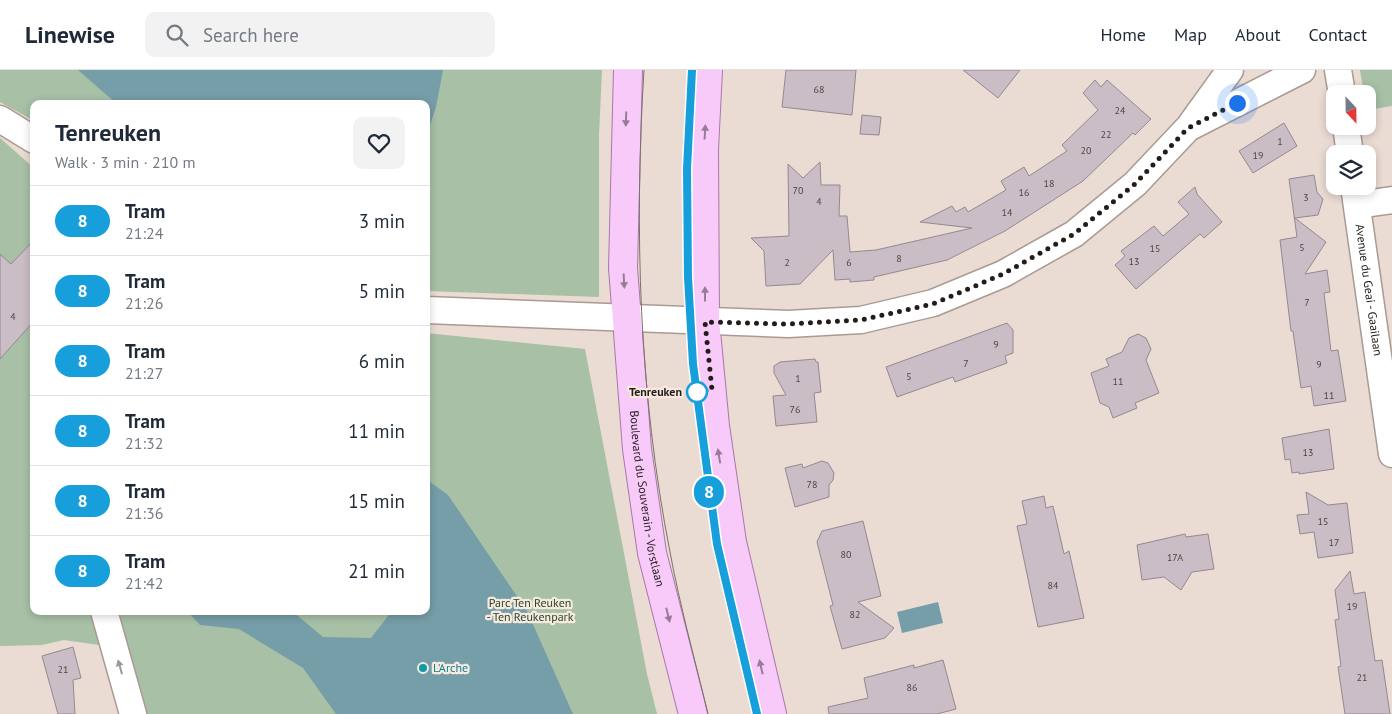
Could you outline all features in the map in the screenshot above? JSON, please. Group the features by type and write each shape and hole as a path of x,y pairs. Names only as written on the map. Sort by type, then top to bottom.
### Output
{"main road":[{"name":"Boulevard du Souverain - Vorstlaan","path":"628,70 623,268 637,449 652,553 693,714"},
{"path":"708,70 704,149 705,322 715,426 732,542 772,714"}],"street":[{"path":"430,310 788,324 861,320 933,304 1003,274 1074,234 1135,184 1188,128 1230,70"},
{"path":"1188,128 1302,70"},
{"path":"1338,70 1340,85"},
{"path":"0,120 30,138"},
{"path":"1355,196 1392,200"},
{"name":"Avenue du Geai - Gaailaan","path":"1355,196 1392,454"},
{"path":"105,615 133,714"}],"green space":[{"path":"0,70 602,70 599,135 599,297 430,291 430,100 30,100 30,119 0,102"},
{"path":"1360,70 1392,70 1392,106 1376,109 1376,85 1362,85"},
{"name":"Parc Ten Reuken - Ten Reukenpark","path":"0,138 30,164 30,615 430,615 430,333 585,349 647,674 657,714 140,714 120,648 64,640 42,645 0,646"}],"water":[{"path":"78,70 443,70 436,107 430,126 430,100 112,100"},
{"path":"430,482 448,495 527,611 573,714 336,714 303,668 239,629 200,625 191,615 297,615 323,637 371,638 389,615 430,615"},
{"path":"938,602 943,623 902,633 897,612"}],"building":[{"path":"786,70 856,70 852,115 782,107"},
{"path":"963,70 1020,70 998,98"},
{"path":"1095,80 1101,87 1107,80 1151,119 1135,135 1133,133 1083,181 1005,231 947,260 874,277 874,280 850,282 850,279 835,280 833,250 800,284 766,286 764,251 751,238 789,236 788,164 803,178 820,162 821,185 840,185 839,216 847,216 850,252 876,250 972,228 920,222 952,206 956,212 965,207 968,212 1006,190 1001,181 1024,167 1029,176 1067,151 1062,145 1098,110 1083,93"},
{"path":"862,115 881,117 879,135 860,134"},
{"path":"1284,123 1297,146 1253,173 1239,151"},
{"path":"1314,175 1317,192 1323,199 1318,215 1295,218 1326,242 1305,274 1327,270 1330,292 1324,293 1331,351 1338,350 1346,401 1314,406 1311,386 1301,388 1293,331 1291,331 1280,240 1297,237 1289,179"},
{"path":"1195,187 1197,194 1222,222 1204,238 1200,234 1136,289 1115,265 1125,256 1121,251 1154,226 1163,236 1189,214 1178,202"},
{"path":"30,244 30,325 0,359 0,254 11,264"},
{"path":"1007,323 1013,330 1013,353 1005,356 1007,363 955,382 953,377 897,397 886,367"},
{"path":"1138,334 1146,338 1151,349 1146,360 1159,393 1135,403 1137,408 1113,418 1109,407 1100,403 1091,373 1109,366 1106,359 1122,352 1129,338"},
{"path":"815,359 818,362 821,392 814,393 817,422 776,426 773,396 786,395 774,373 774,366 780,362"},
{"path":"1329,429 1334,469 1299,474 1299,472 1292,473 1290,459 1285,460 1282,438"},
{"path":"822,461 828,463 834,473 833,480 829,485 829,497 795,507 785,468 802,464 803,468"},
{"path":"1306,492 1328,505 1347,503 1353,553 1318,558 1314,532 1300,534 1297,515 1309,514"},
{"path":"1044,496 1046,508 1053,506 1064,554 1069,551 1084,618 1038,627 1017,526 1027,524 1022,501"},
{"path":"863,521 881,596 858,602 894,628 885,638 842,649 830,606 833,605 817,542 822,531"},
{"path":"1185,534 1186,537 1208,534 1214,569 1192,572 1181,590 1164,577 1142,580 1137,545"},
{"path":"1350,571 1354,594 1365,592 1375,661 1382,660 1390,714 1345,714 1338,667 1341,666 1335,620 1339,619 1335,590"},
{"path":"73,647 81,678 73,680 75,714 58,714 42,656"},
{"path":"943,660 956,709 937,714 829,714 828,707 868,698 864,678 914,665 914,668"}],"tram line":[{"path":"644,70 639,191 640,251 642,312 651,433 674,572 708,714"},
{"path":"692,70 687,151 688,277 693,364 717,544 757,714"},
{"name":"8","path":"692,70 687,169 688,277 693,364 717,544 757,714"}],"place":[{"name":"Tenreuken","path":"697,392"},
{"name":"L'Arche","path":"423,668"}],"route":[{"path":"697,392 712,390 705,322 788,324 861,320 933,304 1003,274 1074,234 1135,184 1188,128 1237,103"}]}
